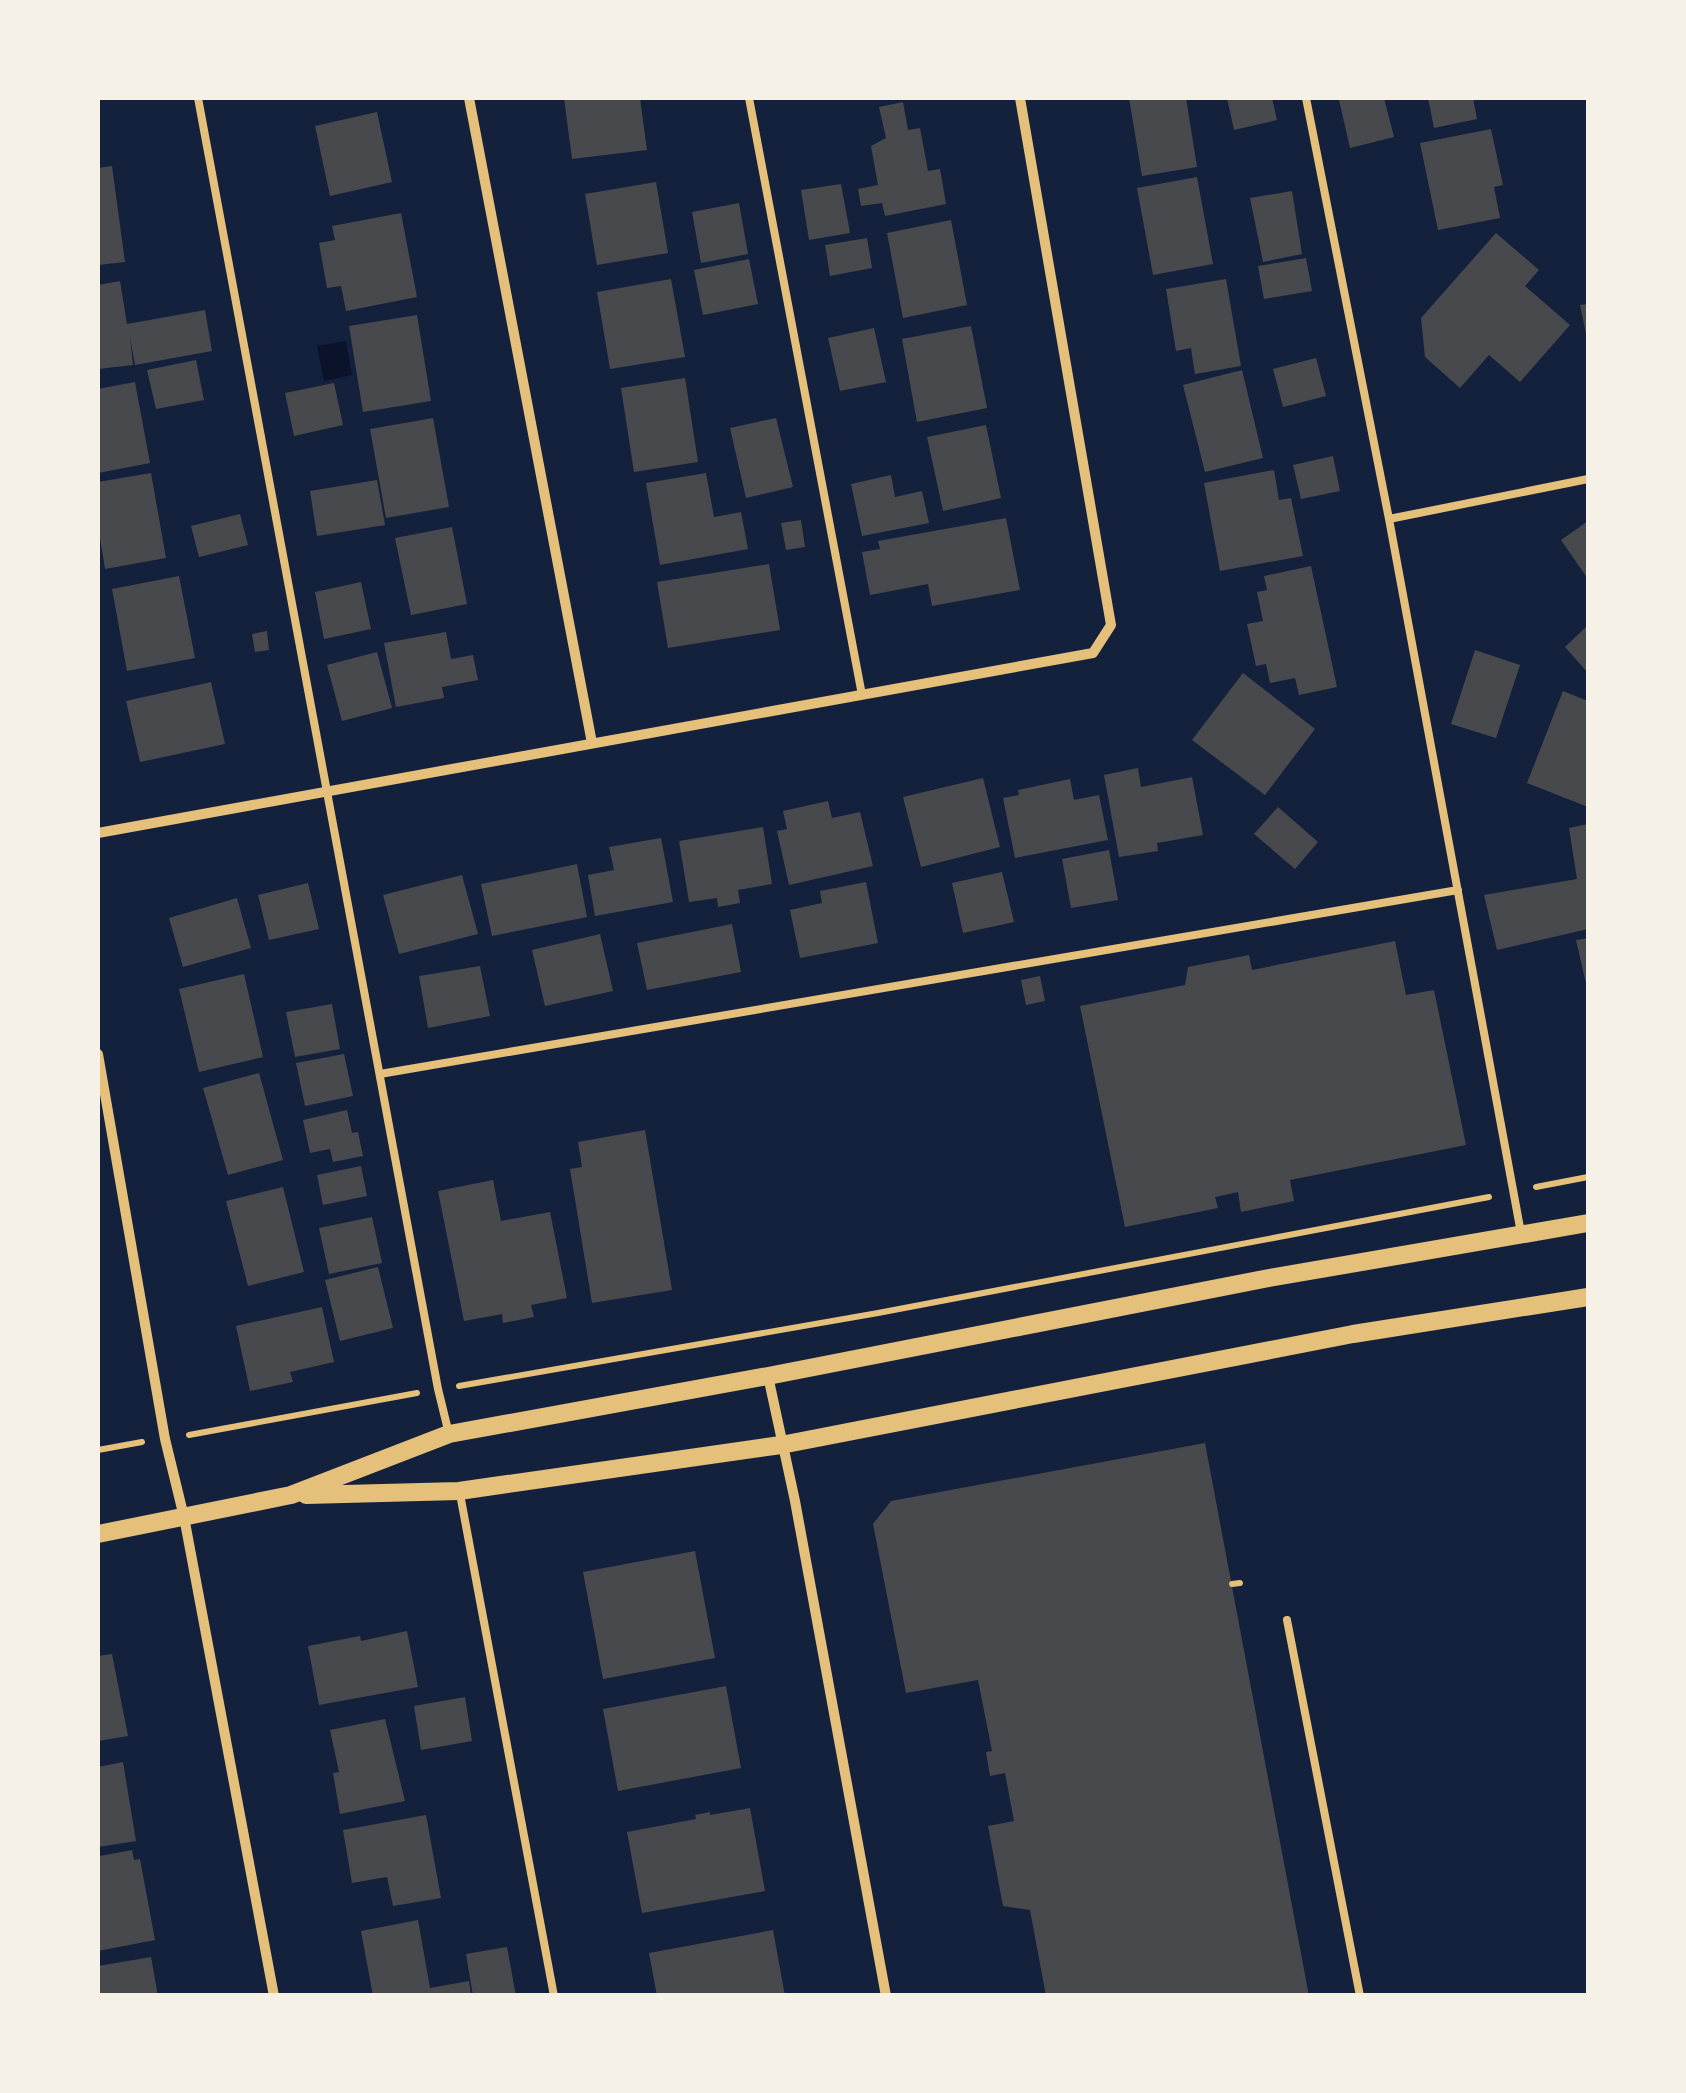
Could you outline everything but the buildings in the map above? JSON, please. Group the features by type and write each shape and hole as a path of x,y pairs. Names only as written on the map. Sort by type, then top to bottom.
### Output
{"street":[{"path":"470,98 592,743"},
{"path":"98,833 1093,653 1111,625 1020,98"},
{"path":"98,1054 165,1438 184,1516 274,1996"},
{"path":"291,1495 449,1434 1269,1278 1588,1222"},
{"path":"98,1534 291,1495 460,1491 780,1445 1353,1334 1588,1296"},
{"path":"768,1376 795,1501 886,1996"}],"lane":[{"path":"198,98 449,1434"},
{"path":"749,98 862,694"},
{"path":"1306,98 1390,519 1521,1235"},
{"path":"1390,519 1588,480"},
{"path":"380,1074 1458,890"},
{"path":"460,1491 554,1996"},
{"path":"1287,1620 1360,1996"}],"path":[{"path":"233,1430 438,1389 860,1316 1588,1176"},
{"path":"98,1450 123,1444"}],"water":[{"path":"346,341 352,375 324,381 317,346"}]}
